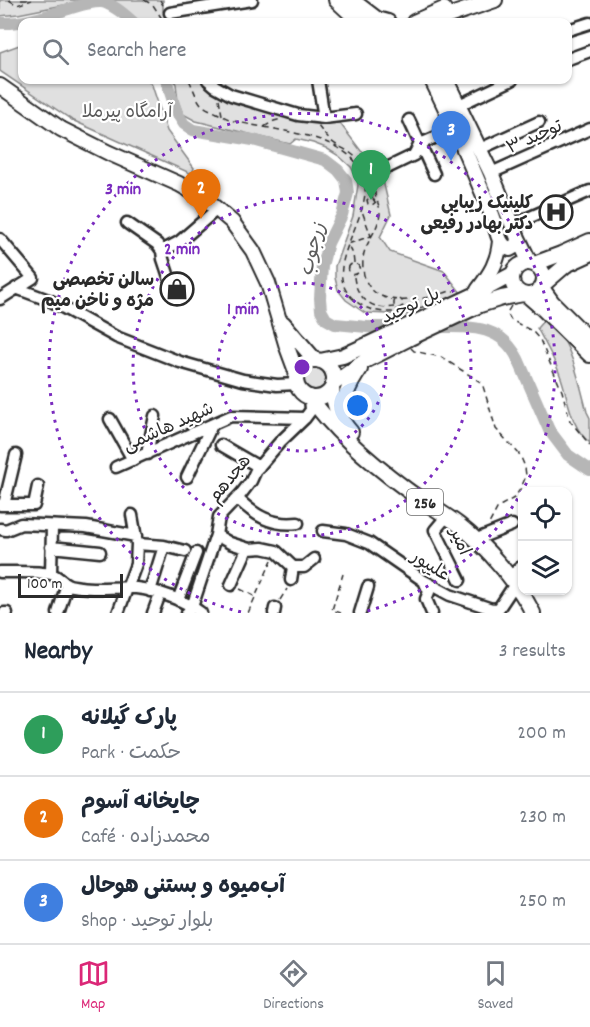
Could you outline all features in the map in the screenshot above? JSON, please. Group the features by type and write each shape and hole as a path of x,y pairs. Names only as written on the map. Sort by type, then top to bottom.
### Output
{"main road":[{"path":"336,0 358,18"},
{"path":"352,0 376,18"},
{"path":"422,18 469,0"},
{"path":"443,18 495,0"},
{"path":"434,84 505,248 513,249 517,245 515,232"},
{"path":"448,84 491,172 515,232 532,263 538,265 543,272 545,280 543,286 548,305 590,355"},
{"name":"256","path":"0,86 61,129 179,184 205,199 232,222 253,251 268,283 302,392 310,397 322,414 362,454 405,489 460,526 518,578"},
{"path":"587,333 548,305 516,290 512,278 515,270 521,264 561,254 590,241"},
{"path":"474,295 496,264 501,242"},
{"path":"525,295 536,294 566,265 590,254"},
{"name":"پل توحید","path":"318,360 343,356 382,338 429,310 474,295 513,274"},
{"name":"پل توحید","path":"333,386 359,365 480,305 507,297 525,295"},
{"path":"279,319 318,360 302,366 297,379"},
{"path":"343,356 340,362 346,370 359,365"},
{"name":"256","path":"318,360 332,369 333,400 342,422 366,448 384,463 423,495 482,537 518,578"},
{"path":"342,422 343,404 359,365"},
{"path":"310,397 325,395 333,386"},
{"name":"256","path":"526,595 533,613"},
{"name":"256","path":"529,595 539,613"}],"street":[{"path":"167,18 252,0"},
{"path":"572,28 590,23"},
{"path":"572,57 590,51"},
{"path":"213,84 231,95 320,122 356,114"},
{"path":"318,84 320,122"},
{"path":"459,105 504,84"},
{"path":"409,120 434,174"},
{"path":"480,149 539,122"},
{"path":"389,167 414,155 420,144 455,129"},
{"name":"توحید ۳","path":"491,172 590,129"},
{"path":"515,232 590,190"},
{"path":"162,251 179,242 217,209"},
{"path":"127,222 157,244 162,251 173,289"},
{"path":"0,239 33,278 0,299"},
{"path":"16,288 51,301 116,337 180,362 243,380 277,385 297,379"},
{"path":"305,418 311,410 310,397"},
{"path":"147,454 155,416"},
{"name":"شهید هاشمی","path":"116,467 231,416 305,418"},
{"name":"هجدهم","path":"193,611 216,535 219,517 237,498 280,442 305,418"},
{"path":"110,419 133,460"},
{"path":"187,477 212,425"},
{"path":"221,445 259,467"},
{"path":"16,455 2,505 34,505 38,486"},
{"path":"237,498 261,518 298,524"},
{"path":"118,613 136,564 136,540 132,515"},
{"name":"امیر","path":"446,517 435,530 460,580"},
{"path":"0,529 6,530 21,524 86,527 191,552 178,600"},
{"path":"51,574 52,525"},
{"path":"482,537 512,525"},
{"name":"علیپور","path":"323,531 346,534 369,543 424,581 450,595 492,609 499,608 518,583"},
{"path":"216,535 247,549 262,548 276,551 293,567 303,567 314,560"},
{"path":"153,613 164,546"},
{"path":"51,547 100,552"},
{"path":"231,585 247,549"},
{"path":"291,580 293,567"},
{"path":"0,572 51,574 67,584 82,587 135,588 155,592 178,600 193,611"},
{"path":"424,581 429,592 426,599 432,613"},
{"path":"58,613 67,584"},
{"path":"360,613 368,587"}],"path":[{"path":"9,0 17,5 32,0"},
{"path":"21,0 28,0"},
{"path":"144,0 153,5 162,18 167,18"},
{"path":"191,84 202,105 222,116 314,139 343,151 352,159 360,168 365,185 361,209 341,267 343,283 357,302 369,309 376,311 429,310"},
{"path":"219,95 222,116"},
{"path":"263,127 288,117"},
{"path":"320,122 331,142 351,153 366,166 373,168 375,172 375,194 380,213 365,248 364,280 373,291 386,298 426,299 450,291"},
{"path":"365,185 376,184"},
{"path":"363,200 372,197 376,201"},
{"path":"367,200 370,205 376,201"},
{"path":"361,209 371,236"},
{"path":"348,244 371,236"},
{"path":"348,244 354,263 359,268 363,268"},
{"path":"354,263 348,267 350,273 357,274 359,268"},
{"path":"354,276 356,289 365,301 379,307 394,307 398,310"},
{"path":"507,297 511,305 507,313 511,320 532,331 540,340 562,391 570,421 590,445"},
{"path":"398,299 403,303 402,308 398,310"},
{"path":"394,307 394,302 398,299"},
{"path":"407,340 414,351 441,357 482,383 496,429 520,454 525,467 526,476 521,488 514,498 498,507 482,537"},
{"path":"249,613 276,551"},
{"path":"341,613 332,610 343,574"},
{"path":"275,610 291,580"}],"green space":[{"path":"0,0 89,0 0,16"},
{"path":"103,0 163,0 163,11 179,18 135,18 123,8"},
{"name":"آرامگاه پیرملا","path":"18,45 18,83 0,71 0,52"},
{"name":"آرامگاه پیرملا","path":"19,84 151,84 167,131 194,168 192,174 72,120"},
{"path":"176,84 215,84 318,123 339,122 361,151 379,163 391,215 380,237 390,252 444,271 461,293 415,315 365,313 346,300 338,290 335,278 335,266 353,216 358,185 351,167 339,156 313,143 296,139 290,144 196,121 183,114 178,101"},
{"path":"544,320 561,336 571,356 590,418 590,443 574,420 558,369 537,328"},
{"path":"314,367 323,370 326,379 323,388 314,391 305,388 302,379 305,370"}],"waterway":[{"name":"زرجوب","path":"40,18 83,4 97,2 110,5 128,18"},
{"name":"زرجوب","path":"0,23 18,22"},
{"name":"زرجوب","path":"167,84 177,113 184,124 193,130 253,140 325,160 338,170 346,180 348,193 342,215 328,243 322,266 321,310 326,319 335,324 404,327"},
{"name":"زرجوب","path":"433,327 482,330 492,333 511,347 549,430 568,455 590,470"}],"place":[{"name":"آب‌میوه و بستنی هوحال","path":"451,161"},
{"name":"پارک گیلانه","path":"371,200"},
{"name":"کلینیک زیبایی دکتر بهادر رفیعی","path":"556,212"},
{"name":"چایخانه آسوم","path":"201,219"},
{"name":"سالن تخصصی مژه و ناخن میم","path":"177,289"}]}
